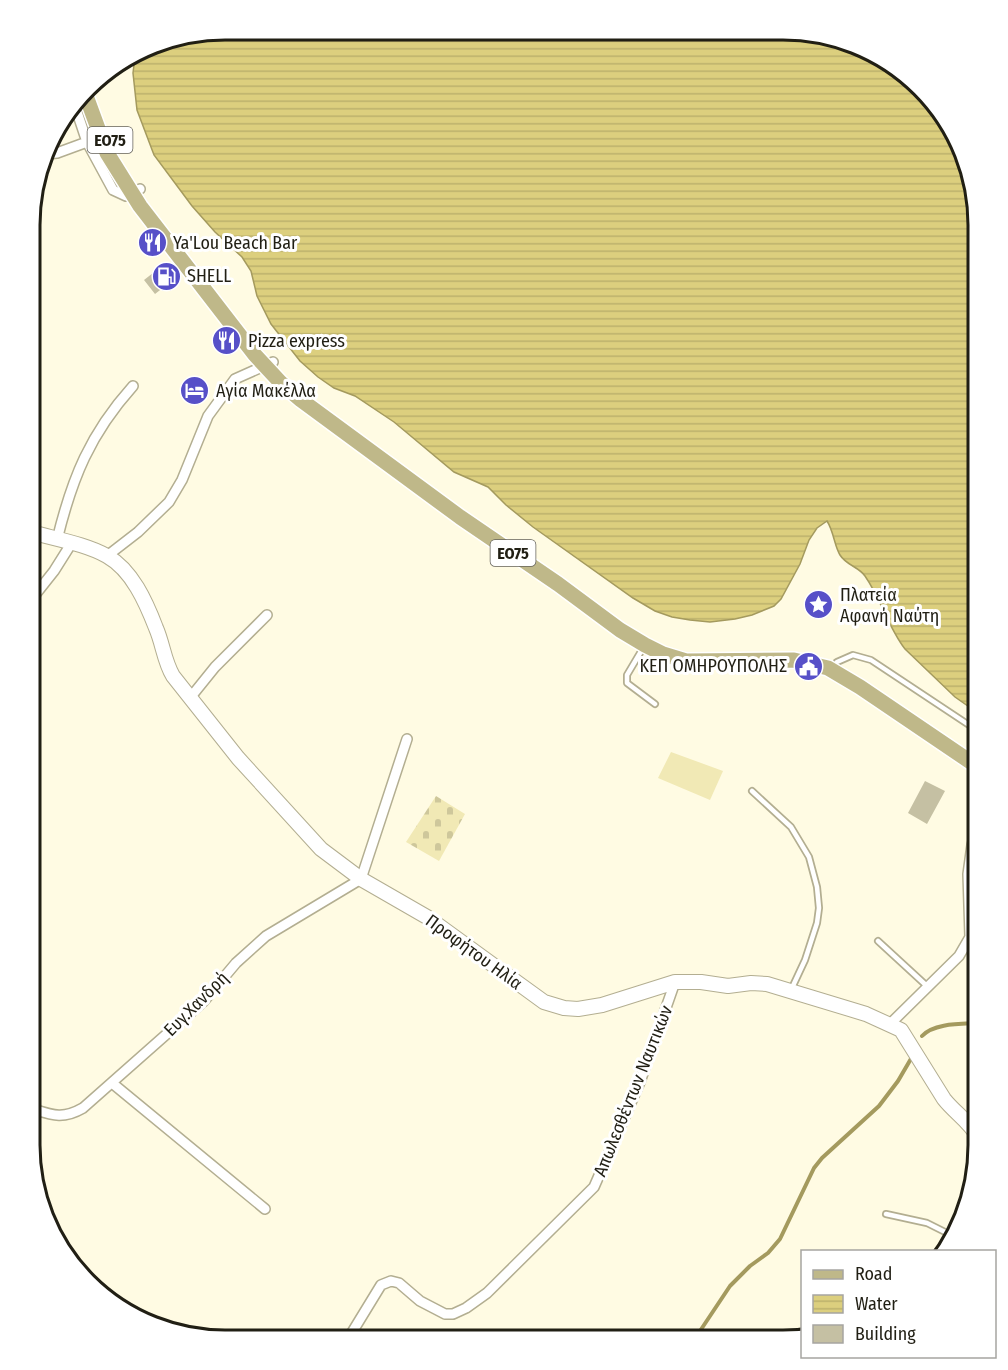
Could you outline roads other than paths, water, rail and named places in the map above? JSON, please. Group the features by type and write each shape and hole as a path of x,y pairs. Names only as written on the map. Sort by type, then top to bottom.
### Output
{"main road":[{"name":"ΕΟ75","path":"95,96 110,140 136,192"},
{"name":"ΕΟ75","path":"88,103 102,143 116,171 136,192 291,392 460,517 620,630 645,645 663,654 686,661 794,660 828,668 967,760"},
{"name":"ΕΟ75","path":"268,364 466,510 641,633 667,646 687,652 794,651 837,662 967,749"}],"street":[{"path":"78,115 87,142 113,190 122,196 136,192"},
{"path":"56,153 87,142"},
{"path":"107,556 169,502 182,480 208,416 235,379 268,364"},
{"path":"57,540 67,496 85,455 104,422 133,386"},
{"name":"Προφήτου Ηλία","path":"41,535 107,556 131,579 157,630 168,666 190,698 238,758 310,839 362,879 427,917 536,998 564,1008 594,1007 675,982 701,982 728,986 758,983 791,990 866,1014 902,1030 944,1099 967,1122"},
{"path":"41,587 71,544"},
{"path":"190,698 215,667 267,615"},
{"path":"362,879 407,739"},
{"name":"Ευγ.Χανδρή","path":"41,1112 51,1115 70,1115 83,1108 204,1001 236,963 266,936 362,879"},
{"path":"890,1024 959,956 967,942"},
{"name":"Απωλεσθέντων Ναυτικών","path":"354,1330 381,1285 391,1281 399,1283 420,1301 438,1312 453,1314 466,1308 487,1293 594,1187 640,1082 675,982"},
{"path":"112,1083 265,1209"}],"lane":[{"path":"645,645 627,675 627,683 655,704"},
{"path":"837,662 853,655 871,660 967,724"},
{"path":"752,791 791,826 809,856 817,887 818,923 791,990"},
{"path":"878,941 928,987"},
{"path":"886,1214 927,1223 945,1232"}],"water":[{"path":"214,41 782,41 806,42 830,47 875,65 895,79 921,104 936,123 948,144 958,166 967,214 967,706 955,697 905,649 865,576 840,555 827,521 817,528 809,540 800,564 781,599 774,606 752,615 710,622 672,617 655,611 633,598 533,527 488,487 454,472 394,422 355,396 334,388 318,377 300,361 271,324 257,296 251,271 242,257 192,206 154,155 137,110 134,65 166,50"}],"waterway":[{"path":"922,1036 941,1026 967,1023"},
{"path":"701,1330 730,1286 750,1266 768,1253 780,1239 814,1168 879,1106 912,1057"}],"place":[{"name":"Ya'Lou Beach Bar","path":"152,243"},
{"name":"SHELL","path":"166,276"},
{"name":"Pizza express","path":"227,341"},
{"name":"Αγία Μακέλλα","path":"195,391"},
{"name":"Πλατεία Αφανή Ναύτη","path":"819,605"},
{"name":"ΚΕΠ ΟΜΗΡΟΥΠΟΛΗΣ","path":"808,666"}]}
